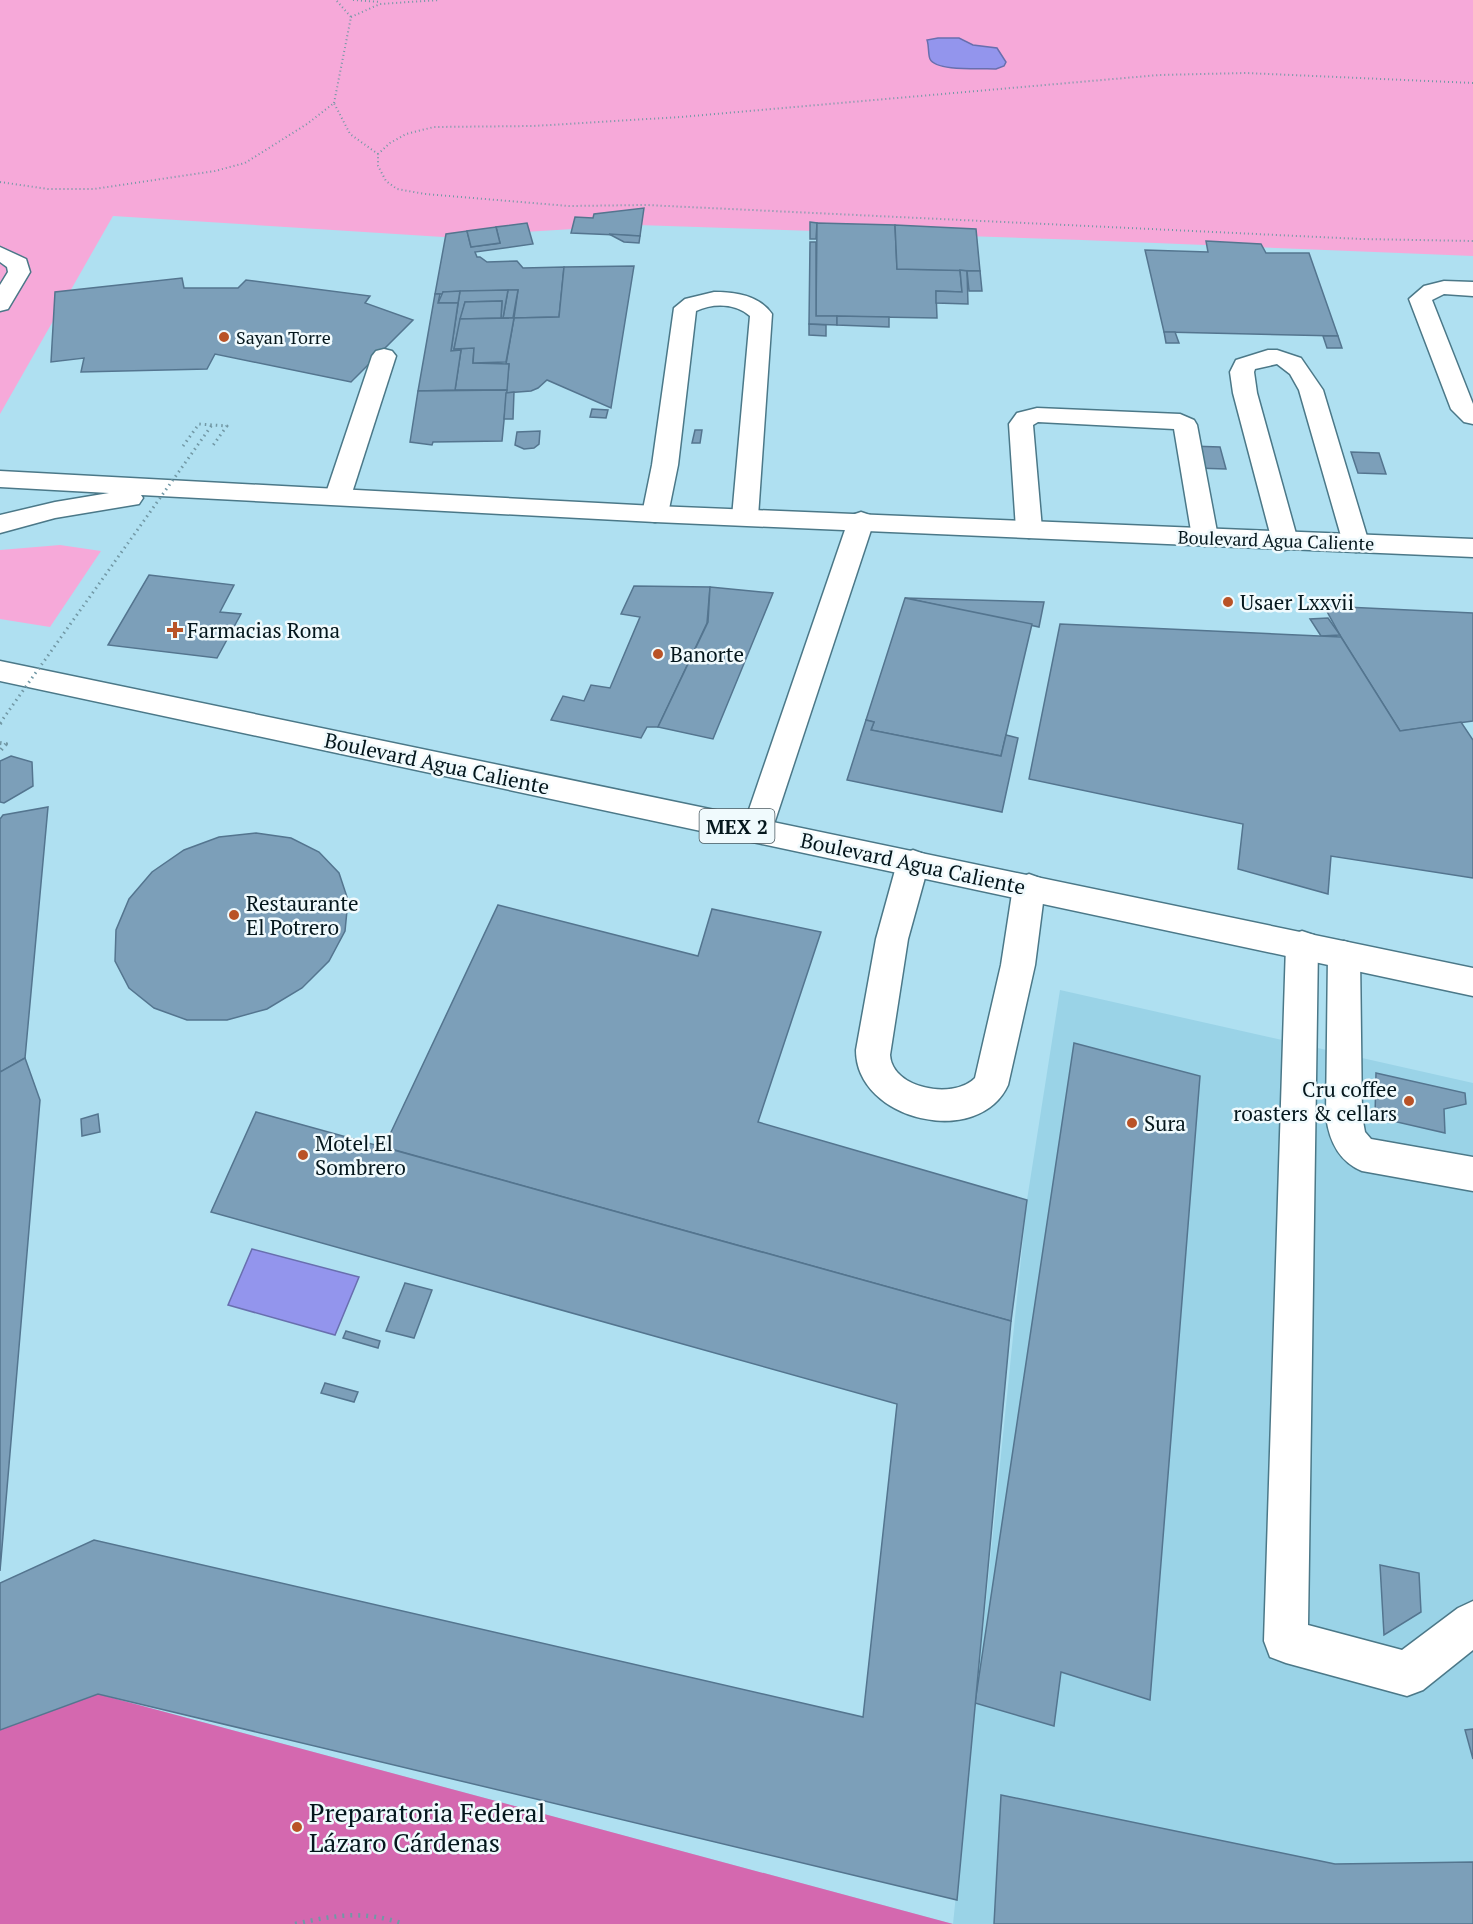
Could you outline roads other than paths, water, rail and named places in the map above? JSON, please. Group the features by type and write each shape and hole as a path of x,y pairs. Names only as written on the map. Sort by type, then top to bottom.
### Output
{"main road":[{"path":"0,253 18,264 19,272 0,304"},
{"path":"1473,289 1444,286 1427,290 1420,299 1463,409 1473,417"},
{"path":"655,514 664,465 685,308 693,303 710,300 744,301 754,306 761,314 745,517"},
{"path":"338,496 384,356"},
{"path":"1285,541 1245,393 1242,372 1244,365 1269,357 1287,358 1296,363 1311,390 1356,543"},
{"path":"1029,529 1021,424 1026,418 1037,415 1180,422 1185,425 1205,537"},
{"name":"Boulevard Agua Caliente","path":"0,479 655,514 1473,548"},
{"path":"0,524 55,510 194,488"},
{"path":"757,830 861,521"},
{"name":"Boulevard Agua Caliente","path":"0,671 1473,982"},
{"path":"913,863 892,939 873,1050 875,1068 886,1083 903,1096 939,1105 960,1104 980,1097 990,1085 1017,965 1029,888"},
{"path":"1302,945 1286,1641 1407,1674 1473,1623"},
{"path":"1344,955 1344,1116 1346,1133 1354,1148 1362,1154 1473,1174"}],"water":[{"path":"959,38 973,45 997,48 1006,62 1004,66 996,69 941,66 930,59 927,40"},
{"path":"252,1249 359,1277 335,1335 228,1305"}],"place":[{"name":"Sayan Torre","path":"224,337"},
{"name":"Usaer Lxxvii","path":"1228,602"},
{"name":"Farmacias Roma","path":"175,630"},
{"name":"Banorte","path":"658,654"},
{"name":"Restaurante El Potrero","path":"234,915"},
{"name":"Cru coffee roasters & cellars","path":"1409,1101"},
{"name":"Sura","path":"1132,1123"},
{"name":"Motel El Sombrero","path":"303,1155"},
{"name":"Preparatoria Federal Lázaro Cárdenas","path":"297,1827"}]}
